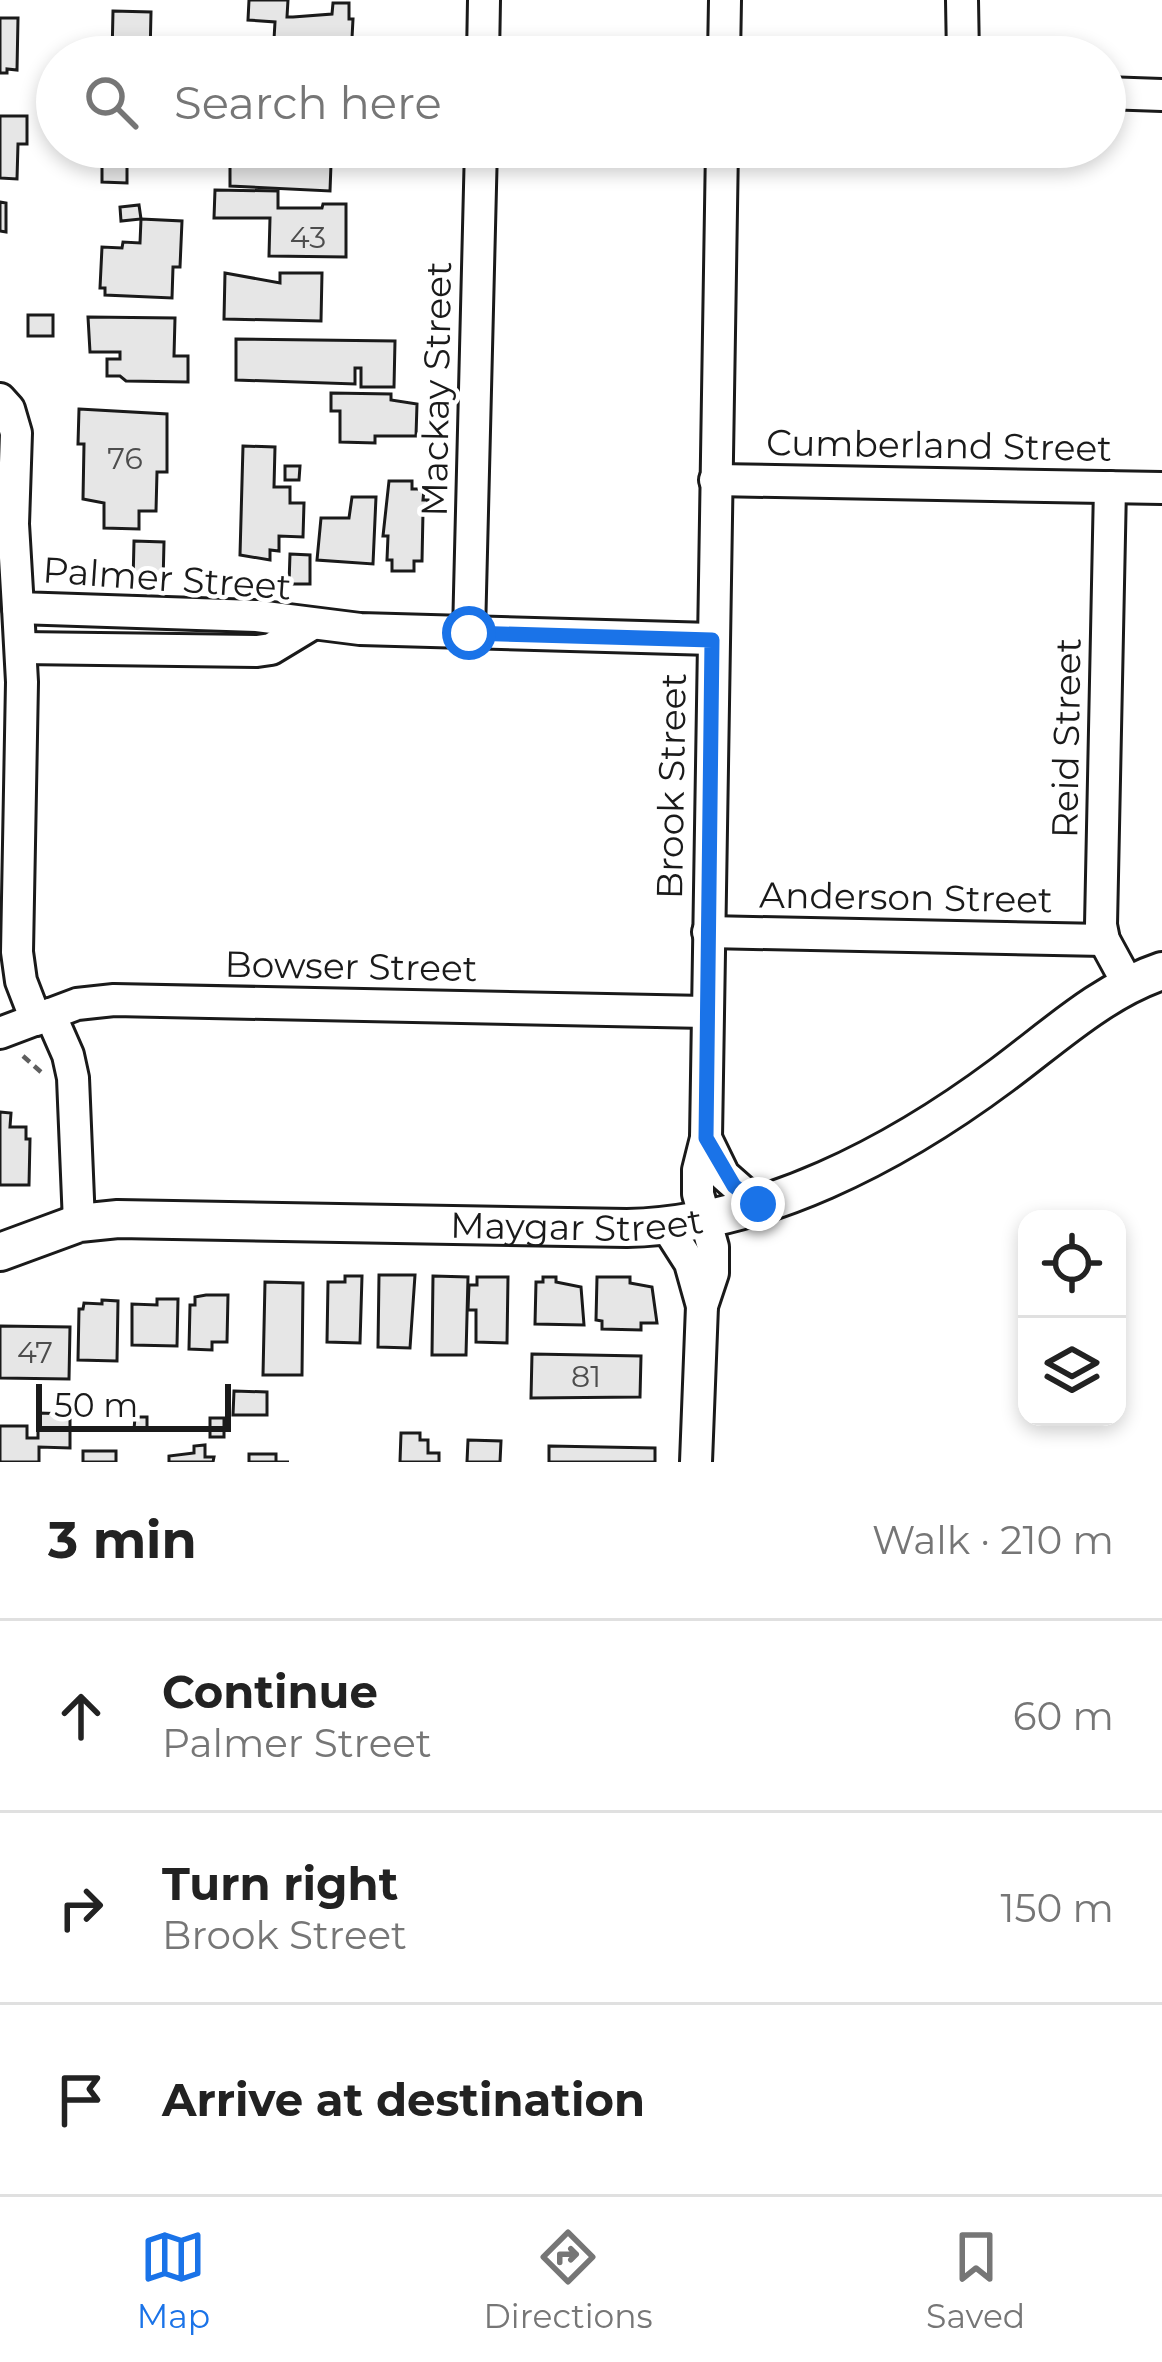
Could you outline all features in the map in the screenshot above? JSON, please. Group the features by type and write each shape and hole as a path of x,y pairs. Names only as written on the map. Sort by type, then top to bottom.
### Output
{"main road":[{"name":"Maygar Street","path":"0,1252 79,1223 157,1219 667,1227 706,1221 908,1140 1145,978"}],"street":[{"path":"483,36 484,0"},
{"path":"724,36 725,0"},
{"path":"964,36 965,2"},
{"path":"1126,94 1162,95"},
{"name":"Mackay Street","path":"469,633 480,168"},
{"name":"Brook Street","path":"696,1462 702,1306 713,1273 713,1247 698,1194 698,1170 706,1138 722,168"},
{"name":"Palmer Street","path":"0,400 14,419 16,433 13,524 18,608 257,616 309,626 712,640"},
{"name":"Cumberland Street","path":"715,480 1162,488"},
{"name":"Reid Street","path":"1111,487 1101,897 1104,940 1145,978"},
{"path":"18,608 17,952 21,981 71,1067 79,1223"},
{"name":"Palmer Street","path":"21,648 265,651 309,626"},
{"name":"Anderson Street","path":"708,932 1104,940"},
{"name":"Bowser Street","path":"8,1042 43,1017 77,1004 114,1000 706,1012"},
{"path":"706,1138 734,1186 758,1204"},
{"name":"Brook Street","path":"667,1227 687,1257 702,1306"}],"path":[{"path":"8,1042 41,1072"}],"building":[{"path":"249,0 288,0 287,17 332,14 333,3 349,3 352,36 274,36 275,22 248,20"},
{"path":"113,11 151,12 150,36 112,36"},
{"path":"0,18 18,18 17,70 7,69 7,73 0,73"},
{"path":"0,116 27,116 27,144 18,144 17,179 0,178"},
{"path":"102,168 127,168 127,183 102,182"},
{"path":"230,168 331,168 330,191 230,186"},
{"path":"215,190 278,191 278,208 346,204 346,257 269,256 270,218 214,218"},
{"path":"0,202 6,203 6,232 0,231"},
{"path":"139,205 141,219 121,221 120,207"},
{"path":"141,219 182,221 180,267 173,267 172,298 105,295 105,288 100,288 102,247 140,243"},
{"path":"225,273 280,283 280,273 322,273 321,321 224,319"},
{"path":"28,315 53,315 53,336 28,336"},
{"path":"88,317 175,318 174,356 188,356 188,382 107,376 107,359 120,359 120,352 90,352"},
{"path":"236,339 395,341 394,387 361,387 361,368 355,368 355,384 236,380"},
{"path":"331,393 391,394 391,400 417,404 416,436 375,436 375,443 340,442 340,411 331,411"},
{"path":"79,409 167,414 167,472 157,472 156,511 139,511 139,529 104,528 104,503 83,499"},
{"path":"243,446 275,447 274,487 290,487 290,503 304,503 303,537 279,536 279,551 270,550 270,560 240,555"},
{"path":"285,466 300,466 299,480 285,480"},
{"path":"389,481 412,481 412,489 424,489 423,500 428,500 428,512 423,512 422,561 414,561 414,571 392,571 392,560 387,560 388,536 383,536"},
{"path":"352,497 376,497 373,564 317,560 321,518 349,518"},
{"path":"134,541 164,542 163,584 133,583"},
{"path":"290,554 310,555 310,584 289,584"},
{"path":"0,1112 11,1113 10,1127 26,1127 29,1185 0,1185"},
{"path":"379,1275 415,1275 410,1348 378,1347"},
{"path":"345,1276 362,1276 360,1343 327,1342 328,1282 345,1282"},
{"path":"433,1276 468,1277 466,1355 432,1355"},
{"path":"477,1277 508,1277 507,1343 476,1342 476,1310 468,1310 469,1285 477,1285"},
{"path":"543,1277 581,1287 584,1325 535,1324 536,1282 543,1282"},
{"path":"597,1277 630,1277 630,1283 652,1287 657,1323 641,1323 641,1330 602,1329 602,1321 596,1320"},
{"path":"265,1282 303,1283 302,1375 263,1375"},
{"path":"228,1295 227,1342 212,1342 212,1350 189,1349 190,1305 195,1305 195,1297"},
{"path":"157,1299 178,1299 177,1346 132,1345 132,1304 157,1305"},
{"path":"102,1300 118,1301 117,1361 78,1360 79,1309 84,1303 102,1304"},
{"path":"0,1326 70,1327 69,1379 0,1378"},
{"path":"532,1354 641,1356 640,1397 531,1398"},
{"path":"234,1391 267,1392 267,1415 233,1415"},
{"path":"38,1413 70,1414 70,1448 39,1447 39,1462 0,1462 0,1426 27,1426 27,1438 38,1438"},
{"path":"135,1417 147,1417 147,1430 134,1430"},
{"path":"210,1418 224,1418 224,1437 210,1437"},
{"path":"401,1433 420,1433 420,1440 428,1440 428,1453 439,1453 439,1462 400,1462"},
{"path":"468,1440 501,1441 500,1462 467,1462"},
{"path":"205,1445 205,1457 214,1457 213,1462 169,1462 169,1456 194,1453 194,1446"},
{"path":"549,1446 655,1448 655,1462 549,1462"},
{"path":"83,1451 116,1451 116,1462 83,1462"},
{"path":"249,1454 276,1454 276,1462 249,1462"}],"route":[{"path":"469,633 712,640 706,1138 724,1174 758,1204"}]}
